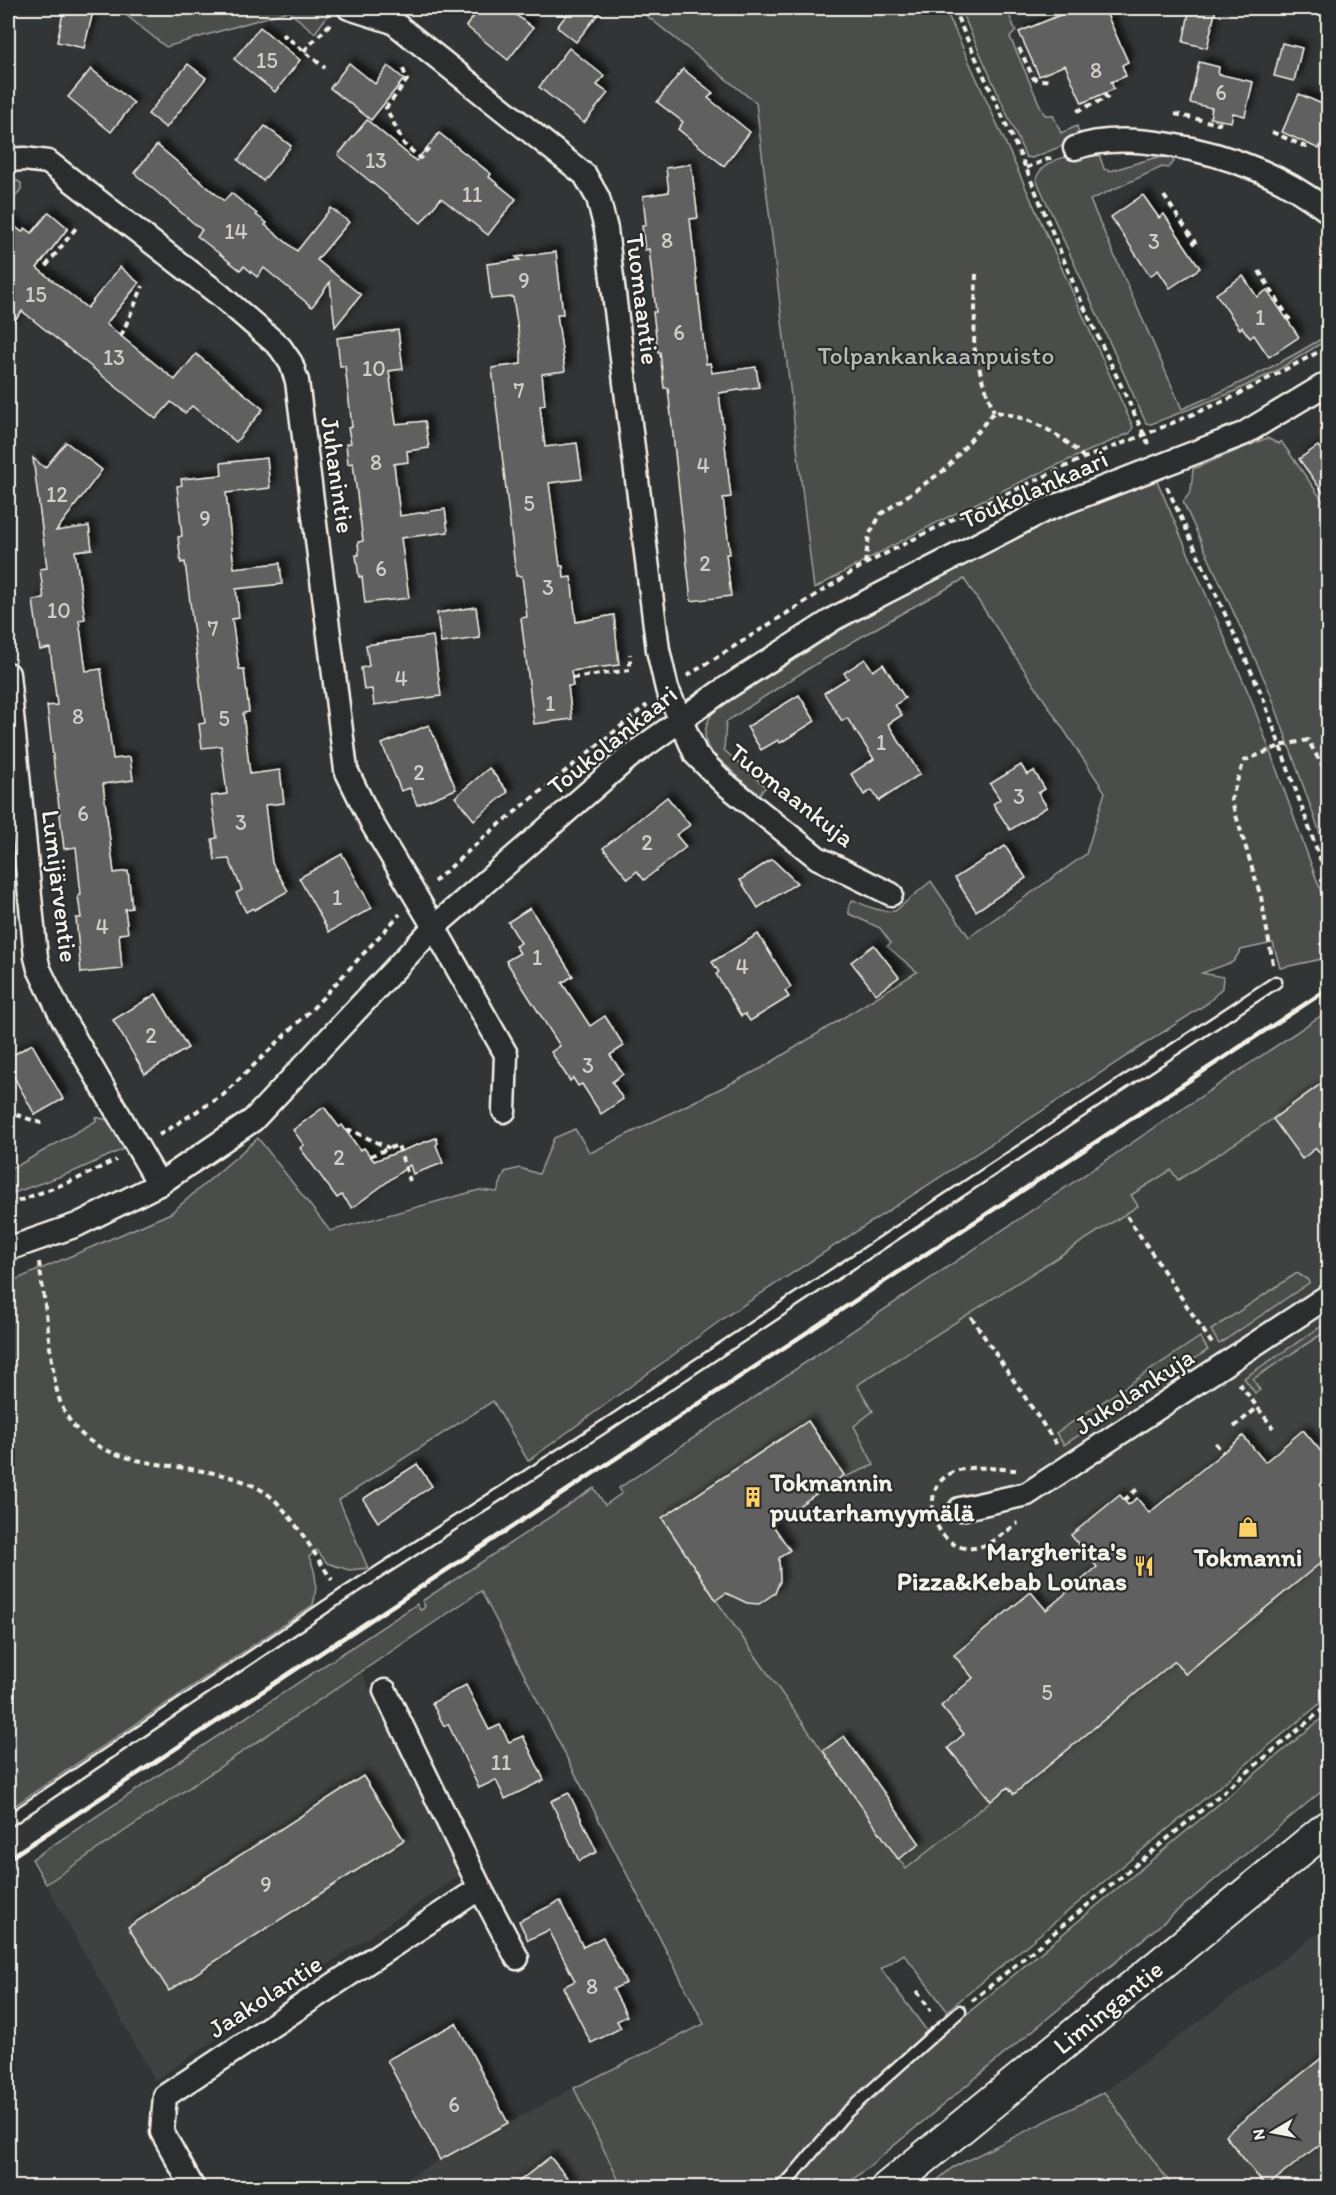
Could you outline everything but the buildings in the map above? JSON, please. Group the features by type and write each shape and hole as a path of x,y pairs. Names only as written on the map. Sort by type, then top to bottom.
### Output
{"main road":[{"name":"Limingantie","path":"887,2187 1329,1827"}],"street":[{"name":"Tuomaantie","path":"355,10 393,22 579,169 598,198 608,239 658,650 666,689 680,720"},
{"path":"1075,148 1090,142 1137,140 1169,145 1235,161 1260,170 1307,195 1329,212"},
{"name":"Juhanintie","path":"8,160 48,162 220,295 280,347 291,363 297,381 346,770 373,825 506,1054 504,1111"},
{"name":"Toukolankaari","path":"8,1249 77,1225 159,1184 253,1120 434,927 629,757 720,692 835,618 1042,511 1157,465 1243,434 1329,383"},
{"name":"Lumijärventie","path":"8,674 39,969 61,1015 159,1184"},
{"name":"Tuomaankuja","path":"680,720 696,755 724,783 818,858 891,894"},
{"name":"Jukolankuja","path":"960,1509 1027,1494 1329,1296"},
{"path":"385,1691 480,1888 517,1958"},
{"name":"Jaakolantie","path":"193,2187 162,2132 165,2096 480,1888"}],"lane":[{"path":"8,1821 343,1595 579,1443 1276,982"},
{"path":"779,2187 789,2180 846,2113 960,2011"}],"path":[{"path":"954,8 1026,168 1077,292 1262,695 1329,880"},
{"path":"304,51 327,25 355,10"},
{"path":"282,37 284,35 325,68"},
{"path":"1020,48 1034,79 1051,81"},
{"path":"403,69 407,80 386,108 404,144 420,158 432,144"},
{"path":"1077,111 1107,98 1104,93"},
{"path":"1175,114 1219,124 1220,120"},
{"path":"1272,132 1306,147 1308,143"},
{"path":"1164,196 1195,242 1192,244"},
{"path":"46,266 76,228"},
{"path":"1259,271 1290,320"},
{"path":"976,274 974,346 982,380 994,412"},
{"path":"121,336 143,286"},
{"path":"994,412 1008,413 1050,431 1084,458"},
{"path":"865,564 869,535 881,514 946,468 994,412"},
{"path":"572,678 630,670 630,654"},
{"path":"1276,982 1261,897 1231,799 1244,761 1280,746 1308,740 1329,777"},
{"path":"8,1108 17,1115 44,1124"},
{"path":"347,1132 350,1130 390,1148"},
{"path":"370,1156 398,1145 410,1181"},
{"path":"1127,1216 1226,1365 1273,1428"},
{"path":"36,1239 55,1380 60,1401 70,1421 82,1436 99,1448 136,1460 231,1477 264,1491 279,1503 343,1595"},
{"path":"971,1317 1062,1453"},
{"path":"1234,1427 1257,1408"},
{"path":"1215,1443 1223,1452"},
{"path":"1124,1500 1140,1487"},
{"path":"960,2011 1329,1705"},
{"path":"917,1991 942,2026"}],"shaded area":[{"path":"1328,1063 1328,1627 924,1938 633,1522"},
{"path":"361,1672 464,1873 155,2080 46,1884"},
{"path":"1328,1926 1328,2187 1173,2187 1104,2092"},
{"path":"574,2088 622,2187 388,2188"}],"green space":[{"path":"117,8 324,8 328,15 315,33 288,11 166,47"},
{"name":"Tolpankankaanpuisto","path":"637,8 945,8 1133,427 1130,433 970,506 814,589 756,103"},
{"path":"960,8 1006,8 1016,31 1010,37 1041,108 1045,115 1053,115 1061,133 1077,126 1079,134 1077,140 1032,158 1026,157"},
{"path":"1094,152 1100,157 1104,169 1110,171 1154,158 1171,157 1174,162 1168,168 1162,167 1090,200 1182,409 1257,375 1328,335 1328,339 1278,370 1231,393 1151,424 1146,423 1036,179 1045,166 1060,158"},
{"path":"8,176 21,183 21,189 16,196 8,197"},
{"path":"1267,438 1279,444 1281,441 1328,508 1328,856 1270,692 1183,502 1191,491 1193,469"},
{"path":"1143,476 1155,479 1158,483 1251,699 1328,911 1328,954 1326,958 1280,968 1273,943 1241,950 1233,962 1202,973 1223,977 1222,988 1208,1003 728,1315 528,1461 493,1401 339,1500 368,1568 349,1570 327,1563 317,1550 309,1557 316,1581 313,1605 8,1810 8,1283 171,1213 258,1138 330,1231 479,1190 497,1192 505,1172 520,1168 539,1174 554,1138 575,1129 590,1153 762,1068 917,972 887,946 891,943 880,928 849,914 849,906 853,900 879,910 895,911 931,881 969,937 1086,854 1105,792 964,579 843,648 726,722 724,750 766,787 758,795 710,751 706,741 706,731 713,712 841,630 960,566"},
{"path":"1328,1011 1328,1078 1273,1119 1178,1180 1171,1170 1131,1195 1138,1206 857,1385 873,1411 854,1426 874,1465 845,1477 808,1421 662,1518 716,1600 906,1869 1008,1787 1014,1794 1175,1661 1186,1674 1328,1556 1328,1697 947,2011 904,1954 881,1969 927,2031 840,2112 787,2172 767,2187 622,2187 574,2088 704,2024 481,1591 46,1884 32,1859 417,1604 420,1610 423,1609 425,1606 422,1601 594,1488 605,1505 622,1493 619,1488"},
{"path":"95,1117 112,1121 126,1148 75,1171 8,1195 8,1168 17,1166 96,1121"},
{"path":"1297,1273 1309,1283 1219,1344 1211,1330"},
{"path":"1328,1322 1328,1330 1253,1379 1260,1390 1255,1393 1244,1378"},
{"path":"1200,1337 1208,1350 1064,1445 1056,1433"},
{"path":"1328,1713 1328,1786 844,2187 785,2188 851,2116 926,2048"},
{"path":"1104,2092 1173,2187 929,2187 952,2168"}],"railway":[{"path":"8,1859 1328,989"}],"place":[{"name":"Tokmannin puutarhamyymälä","path":"753,1497"},
{"name":"Tokmanni","path":"1248,1527"},
{"name":"Margherita's Pizza&Kebab Lounas","path":"1144,1566"}]}
